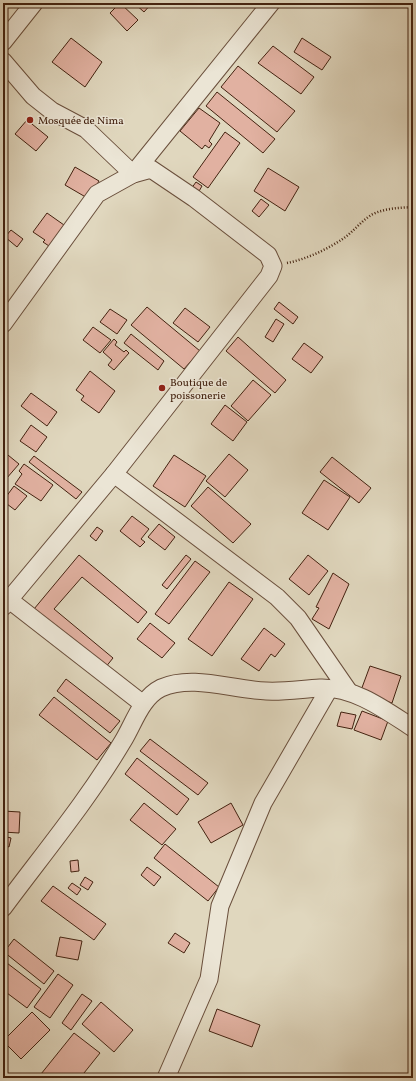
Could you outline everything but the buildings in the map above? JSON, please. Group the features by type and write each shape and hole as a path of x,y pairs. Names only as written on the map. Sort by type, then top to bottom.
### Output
{"street":[{"path":"3,42 34,3"},
{"path":"133,174 271,3"},
{"path":"3,61 33,96 52,111 86,129 133,174"},
{"path":"3,324 97,194 133,174 151,169 194,198 268,255 273,266 269,276 114,474 5,600 143,704"},
{"path":"114,474 277,597 298,618 349,692"},
{"path":"3,908 103,773 124,741 143,704 160,689 183,682 255,691 329,689 349,692 375,704 413,728"},
{"path":"166,1078 209,979 220,906 263,803 329,689"}],"path":[{"path":"273,266 298,260 322,250 344,238 372,214 389,208 413,207"}],"place":[{"name":"Mosquée de Nima","path":"30,120"},
{"name":"Boutique de poissonerie","path":"162,388"}]}
